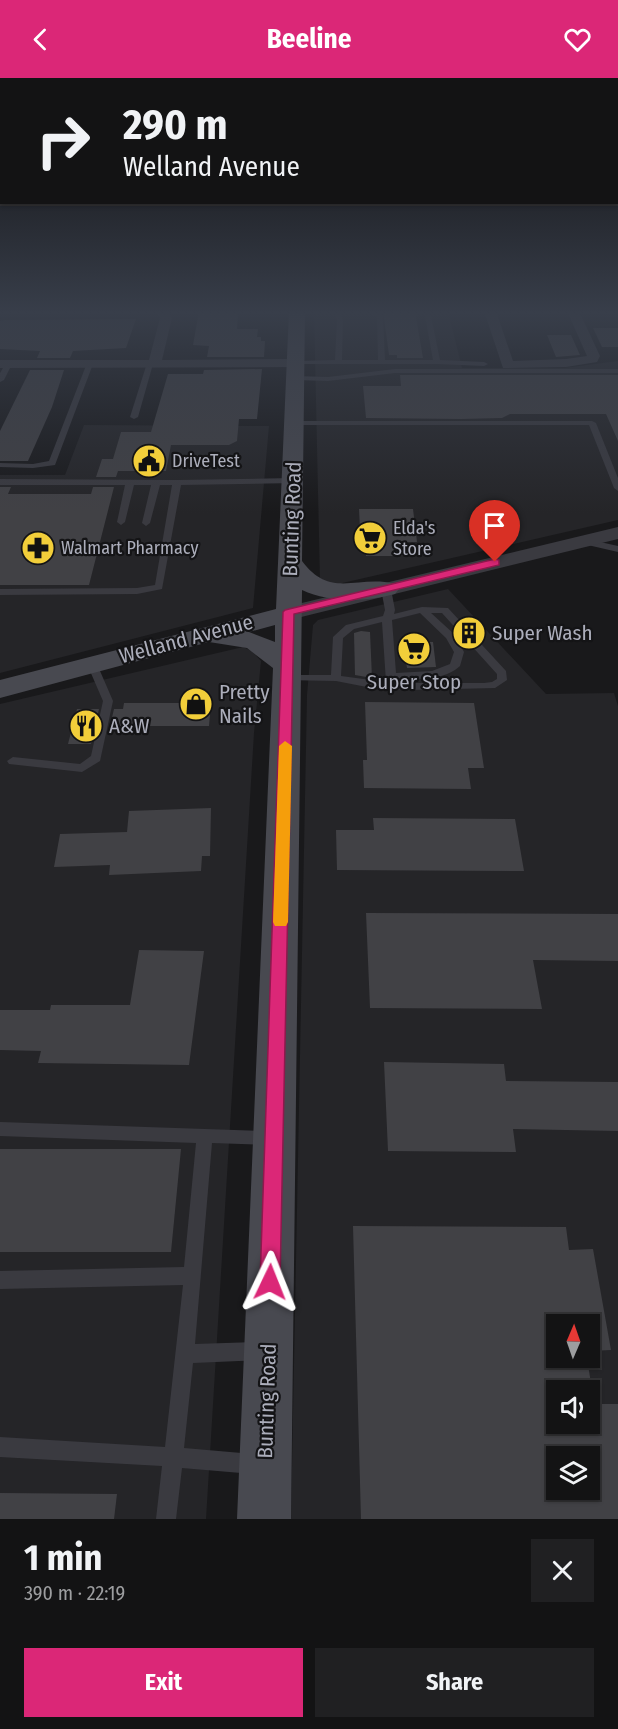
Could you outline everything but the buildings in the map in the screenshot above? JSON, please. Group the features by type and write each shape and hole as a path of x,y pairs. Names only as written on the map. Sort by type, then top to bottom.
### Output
{"main road":[{"name":"Bunting Road","path":"264,1519 296,378"},
{"path":"291,563 308,584 318,587 336,591 386,589"},
{"name":"Welland Avenue","path":"0,689 289,612"},
{"path":"200,636 241,636 264,645 288,672"}],"street":[{"name":"Welland Avenue","path":"289,612 618,532"}],"lane":[{"path":"0,465 33,466 52,463 84,378"},
{"path":"134,417 147,378"},
{"path":"294,423 592,423 618,489"},
{"path":"0,483 293,481"},
{"path":"121,522 130,483"},
{"path":"146,523 156,483"},
{"path":"0,592 136,591 159,587 177,483"},
{"path":"582,541 618,549"},
{"path":"386,589 390,610 387,618 392,680"},
{"path":"288,672 336,678 357,684 441,674 455,666 459,652 450,636 422,610"},
{"path":"336,678 338,637 350,627 422,610 446,610 502,673 502,681 495,685 484,686 392,680"},
{"path":"13,761 82,768 96,758 108,701 92,664"},
{"path":"0,1129 274,1138"},
{"path":"166,1519 185,1354 205,1136"},
{"path":"0,1280 192,1276"},
{"path":"185,1354 268,1351"},
{"path":"0,1447 173,1456 265,1465"}],"shaded area":[{"path":"315,378 618,378 618,520 338,584 320,582"},
{"path":"84,425 269,426 253,608 0,673 0,475 65,475"},
{"path":"448,589 546,694 614,693 618,706 618,1519 291,1519 307,695 313,625 318,620"},
{"path":"243,647 252,651 261,661 254,733 206,1519 0,1519 0,704"}],"slow traffic":[{"path":"280,922 285,746"}],"place":[{"name":"DriveTest","path":"149,461"},
{"name":"Elda's Store","path":"370,538"},
{"name":"Walmart Pharmacy","path":"38,548"},
{"name":"Super Wash","path":"469,633"},
{"name":"Super Stop","path":"414,649"},
{"name":"Pretty Nails","path":"196,704"},
{"name":"A&W","path":"86,726"}],"route":[{"path":"270,1282 289,612 495,562"}]}
